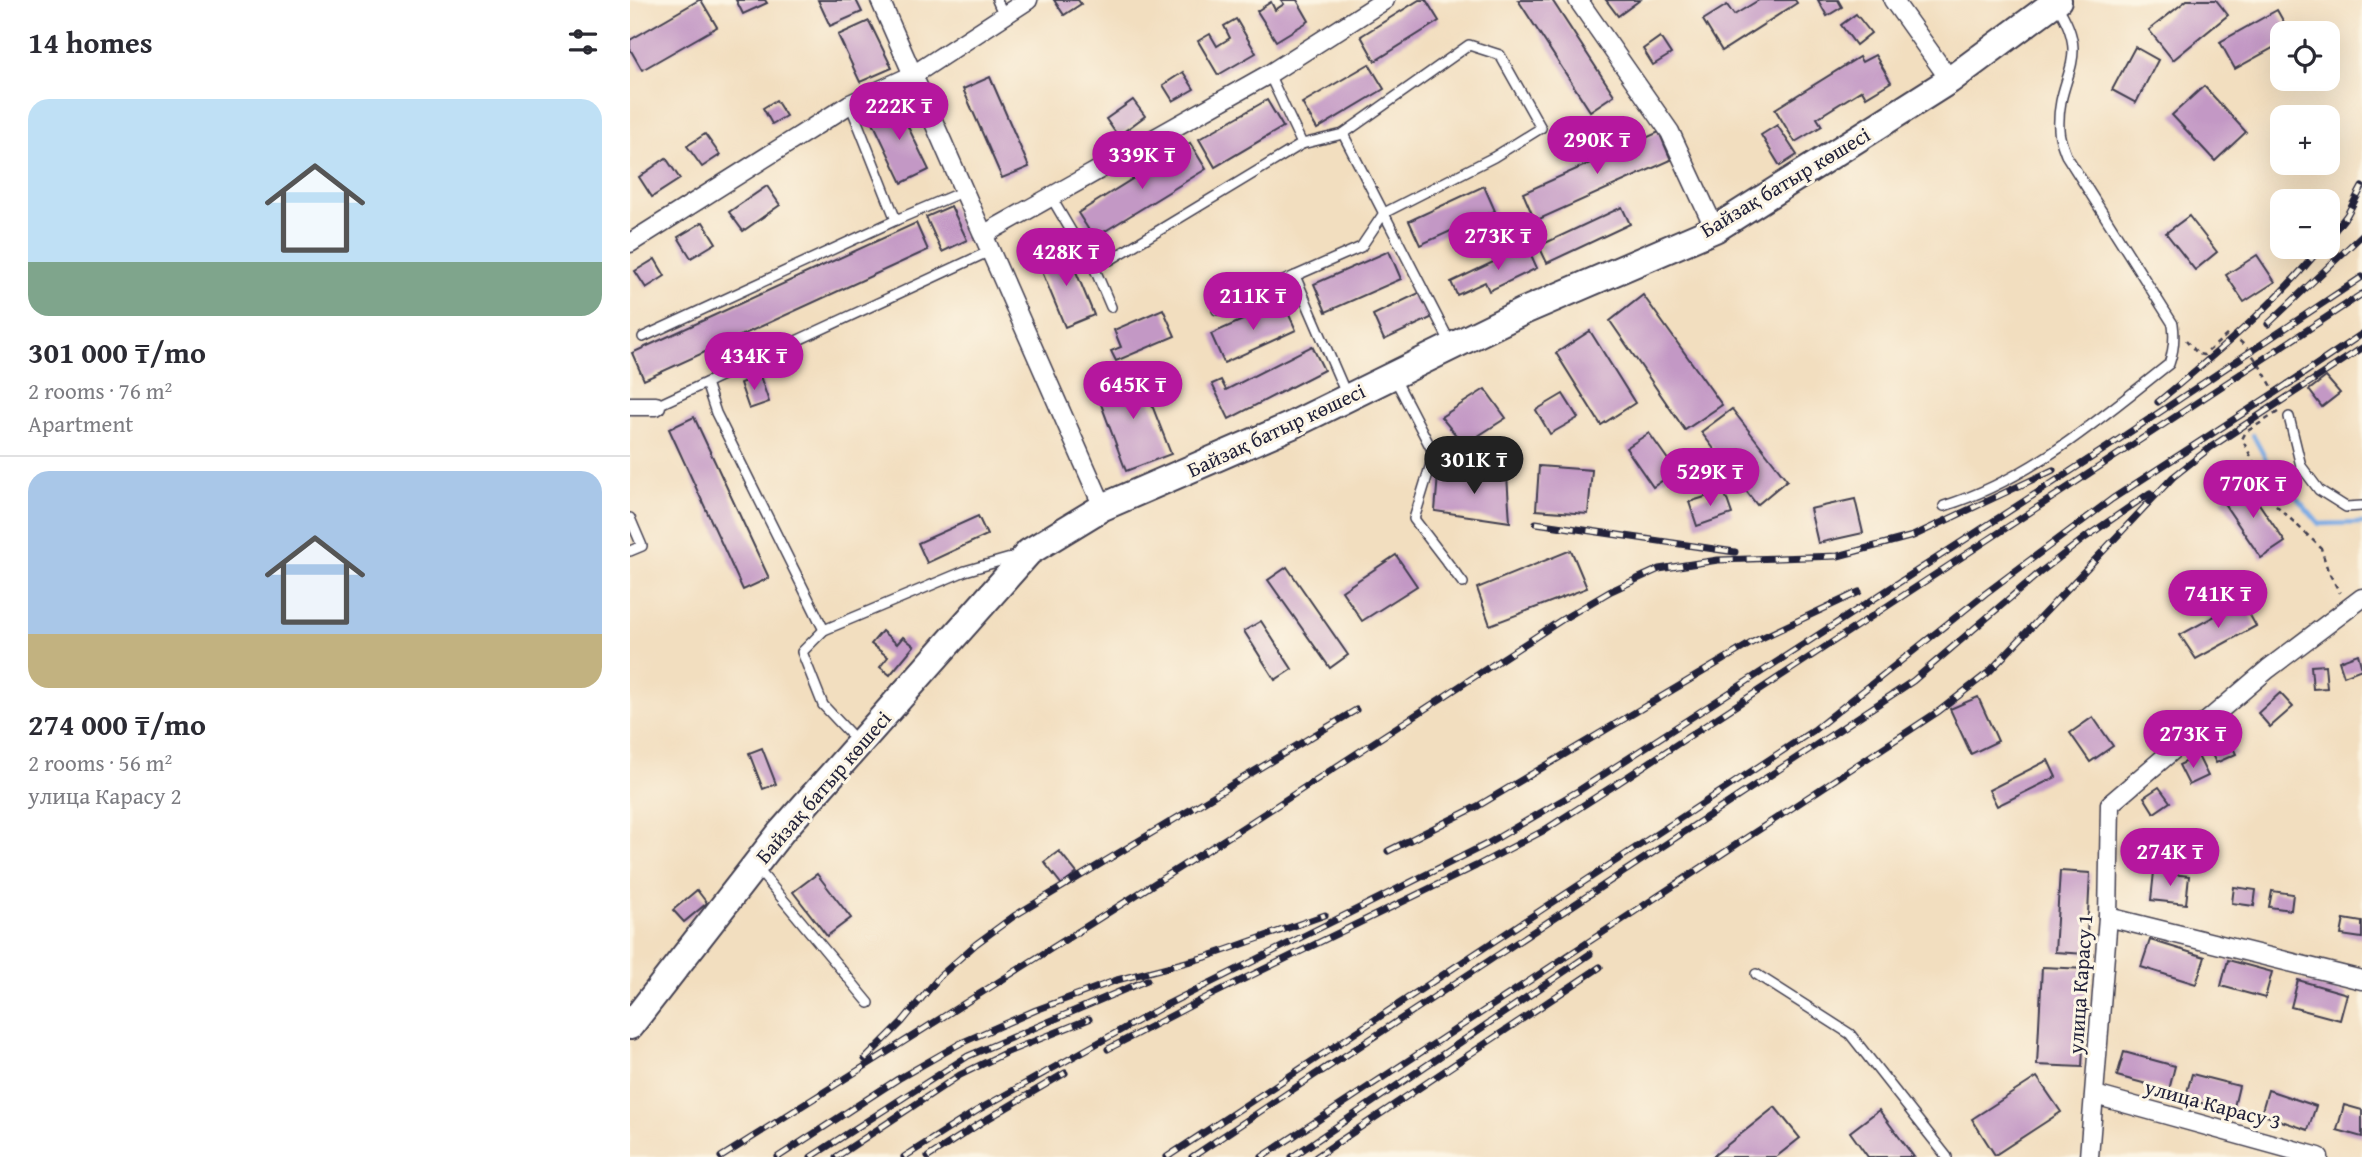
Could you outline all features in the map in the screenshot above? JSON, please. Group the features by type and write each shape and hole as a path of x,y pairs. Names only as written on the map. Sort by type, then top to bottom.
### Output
{"main road":[{"name":"Байзақ батыр көшесі","path":"630,1026 781,832 1029,552 1103,506 1290,426 1524,311 1715,229 1950,80 2057,1"}],"street":[{"path":"880,0 1103,506"},
{"path":"630,243 850,104 913,75 1000,8 1028,0"},
{"path":"987,243 1051,197 1269,74 1385,0"},
{"path":"1578,0 1670,132 1715,229"},
{"path":"1893,0 1950,80"},
{"path":"630,406 656,406"},
{"name":"улица Карасу 1","path":"2089,1157 2108,917 2110,804 2268,669 2355,603"},
{"path":"2108,917 2362,981"},
{"name":"улица Карасу 3","path":"2095,1095 2319,1157"}],"lane":[{"path":"1944,506 1990,489 2035,466 2169,364 2175,346 2173,324 2066,155 2059,130 2060,111 2074,56 2068,21 2057,1"},
{"path":"1051,197 1077,241 1110,260 1302,144 1343,134 1469,46 1500,55 1541,128 1494,158 1384,213 1360,247 1217,310"},
{"path":"1269,74 1302,144"},
{"path":"850,104 896,220"},
{"path":"1343,134 1452,346"},
{"path":"643,337 964,191"},
{"path":"656,406 987,243"},
{"path":"1085,246 1111,307"},
{"path":"1295,276 1348,398"},
{"path":"1394,375 1434,454 1414,519 1463,583"},
{"path":"705,383 716,413 824,630"},
{"path":"2289,416 2301,466 2319,490 2346,507 2362,506"},
{"path":"630,519 642,546 630,551"},
{"path":"859,744 823,705 802,652 824,630 965,571 1029,552"},
{"path":"755,866 869,1003"},
{"path":"1756,974 1850,1034 1947,1157"}],"path":[{"path":"2173,324 2198,354 2204,355 2228,334 2234,335 2250,352 2285,408 2246,432 2242,439 2275,504 2321,548 2329,571 2355,603"}],"building":[{"path":"699,0 717,27 642,70 630,49 630,40"},
{"path":"736,0 765,0 767,3 743,14"},
{"path":"818,0 856,0 862,12 830,26"},
{"path":"1054,0 1078,0 1081,4 1064,15"},
{"path":"1281,0 1297,0 1309,21 1276,41 1257,11 1271,2 1275,10 1284,4"},
{"path":"1419,0 1426,0 1439,21 1375,61 1361,36"},
{"path":"1518,0 1552,0 1614,95 1590,111"},
{"path":"1606,0 1640,0 1618,16"},
{"path":"1759,0 1795,0 1797,3 1722,51 1703,20 1727,5 1734,15"},
{"path":"1818,0 1838,0 1842,7 1827,16"},
{"path":"2187,0 2216,0 2228,15 2173,60 2149,30"},
{"path":"2277,10 2283,21 2270,21 2270,50 2235,69 2220,42"},
{"path":"1856,14 1871,33 1856,45 1841,25"},
{"path":"1236,19 1256,53 1218,75 1198,41 1210,34 1217,46 1230,38 1224,26"},
{"path":"869,21 892,68 860,82 838,35"},
{"path":"1660,37 1671,54 1653,65 1643,49"},
{"path":"2135,47 2158,60 2136,103 2112,90"},
{"path":"1875,55 1891,82 1866,97 1862,90 1817,118 1822,126 1795,142 1775,109 1859,57 1862,62"},
{"path":"1369,64 1384,89 1317,129 1302,103"},
{"path":"1183,72 1194,89 1173,101 1163,85"},
{"path":"990,77 1029,167 1002,178 963,89"},
{"path":"2204,86 2246,132 2215,161 2172,115"},
{"path":"776,100 786,116 772,124 763,108"},
{"path":"1133,100 1145,116 1118,136 1106,119"},
{"path":"1267,100 1283,127 1215,167 1199,139"},
{"path":"896,102 929,170 902,183 869,114"},
{"path":"1777,125 1797,155 1780,166 1761,135"},
{"path":"1659,132 1671,160 1535,221 1523,193"},
{"path":"705,134 720,155 702,167 687,146"},
{"path":"1190,143 1206,169 1094,238 1078,213"},
{"path":"666,158 680,179 652,197 639,177"},
{"path":"767,186 780,205 743,231 729,212"},
{"path":"1484,186 1495,211 1420,245 1409,221"},
{"path":"951,206 967,240 942,252 926,217"},
{"path":"1622,207 1630,224 1547,263 1539,246"},
{"path":"2189,216 2217,252 2195,270 2166,233"},
{"path":"703,222 716,243 691,258 678,237"},
{"path":"916,223 928,250 644,380 632,353"},
{"path":"1527,246 1537,268 1489,291 1485,282 1457,295 1451,282"},
{"path":"1067,250 1094,315 1065,327 1038,262"},
{"path":"1389,251 1401,279 1326,312 1314,284"},
{"path":"2257,255 2275,282 2244,302 2226,275"},
{"path":"655,259 665,276 646,288 635,271"},
{"path":"1423,291 1435,316 1384,340 1373,315"},
{"path":"1643,295 1722,405 1685,430 1610,321"},
{"path":"1283,302 1296,330 1224,363 1211,334"},
{"path":"1163,309 1175,336 1116,361 1111,351 1121,347 1114,330"},
{"path":"1590,331 1635,403 1601,425 1556,353"},
{"path":"1312,346 1324,370 1229,419 1212,384 1221,380 1226,390"},
{"path":"1139,372 1171,454 1126,471 1095,388"},
{"path":"760,376 769,402 749,409 740,383"},
{"path":"2326,377 2340,393 2322,407 2309,390"},
{"path":"1485,389 1506,418 1464,445 1441,417"},
{"path":"1563,394 1578,418 1550,434 1536,410"},
{"path":"1732,409 1787,480 1757,505 1701,432"},
{"path":"694,417 769,578 743,590 669,429"},
{"path":"1649,433 1676,471 1653,487 1626,448"},
{"path":"1539,466 1592,470 1588,514 1536,510"},
{"path":"1438,475 1507,475 1510,522 1435,511"},
{"path":"2245,483 2285,542 2261,558 2221,499"},
{"path":"1724,491 1732,514 1697,526 1689,502"},
{"path":"1855,499 1863,533 1818,543 1810,509"},
{"path":"978,516 987,535 927,563 918,543"},
{"path":"1571,550 1587,588 1490,625 1477,588"},
{"path":"1396,555 1417,586 1362,621 1342,591"},
{"path":"1287,567 1348,655 1330,668 1268,580"},
{"path":"2242,601 2256,626 2196,659 2180,635"},
{"path":"1261,621 1292,669 1275,680 1244,631"},
{"path":"882,631 897,644 903,637 914,646 890,675 880,667 888,657 871,644"},
{"path":"2358,654 2362,669 2344,676 2339,661"},
{"path":"2325,665 2327,688 2313,689 2311,666"},
{"path":"2280,693 2293,707 2270,727 2258,713"},
{"path":"1978,697 1998,741 1971,754 1950,709"},
{"path":"2093,717 2113,746 2090,762 2070,733"},
{"path":"2227,735 2236,754 2216,763 2207,744"},
{"path":"762,748 776,784 763,789 749,753"},
{"path":"2198,756 2208,776 2189,785 2179,765"},
{"path":"2048,760 2056,777 1997,806 1989,790"},
{"path":"2159,787 2170,802 2154,813 2144,797"},
{"path":"1059,851 1077,873 1062,885 1044,862"},
{"path":"2060,871 2090,873 2086,954 2055,952"},
{"path":"2154,872 2189,876 2186,904 2151,900"},
{"path":"817,874 851,918 827,936 793,892"},
{"path":"2234,887 2256,890 2254,906 2232,903"},
{"path":"697,890 707,903 684,922 673,910"},
{"path":"2272,891 2293,894 2291,910 2269,907"},
{"path":"2344,919 2362,922 2362,938 2341,935"},
{"path":"2150,940 2205,957 2196,984 2141,967"},
{"path":"2228,960 2272,972 2265,998 2221,986"},
{"path":"2042,967 2087,969 2082,1067 2037,1065"},
{"path":"2298,980 2347,994 2340,1020 2291,1007"},
{"path":"2124,1052 2175,1066 2169,1090 2117,1076"},
{"path":"2192,1074 2239,1086 2233,1111 2185,1099"},
{"path":"2037,1077 2061,1112 1995,1155 1972,1119"},
{"path":"2268,1090 2316,1106 2308,1130 2261,1114"},
{"path":"2344,1105 2362,1110 2362,1137 2337,1130"},
{"path":"1775,1107 1800,1138 1776,1157 1712,1157"},
{"path":"1879,1110 1914,1157 1868,1157 1850,1132"}],"waterway":[{"path":"2253,435 2269,465 2319,524 2362,523"}],"railway":[{"path":"2340,224 2362,187"},
{"path":"2268,324 2362,235"},
{"path":"2158,402 2265,309 2311,259"},
{"path":"904,1157 978,1110 1164,1006 1487,844 1578,791 2103,450 2362,277"},
{"path":"1108,1049 1209,996 1543,831 2362,294"},
{"path":"2296,380 2288,384 2362,334"},
{"path":"1262,1157 1939,711 1989,672 2173,477 2211,447 2362,348"},
{"path":"1167,1157 1814,730 1986,593 2112,499 2288,384"},
{"path":"721,1157 1236,832 1563,619 1611,591 1659,569 1718,560 1838,556 1913,536 2053,470"},
{"path":"1322,1071 1913,681 2038,574 2150,493"},
{"path":"1536,523 1735,552"},
{"path":"1388,851 1478,806 1753,642 1859,592"},
{"path":"865,1059 902,1022 940,976 976,944 1014,916 1356,710"},
{"path":"778,1157 898,1079 961,1043 1036,1010 1117,980 1206,957 1325,915"},
{"path":"1292,1157 1590,954"},
{"path":"1316,1157 1600,967"},
{"path":"811,1157 968,1056 1147,980"},
{"path":"836,1157 960,1075 1005,1053 1089,1019"},
{"path":"1192,1157 1328,1066"},
{"path":"928,1157 1065,1073"}]}
